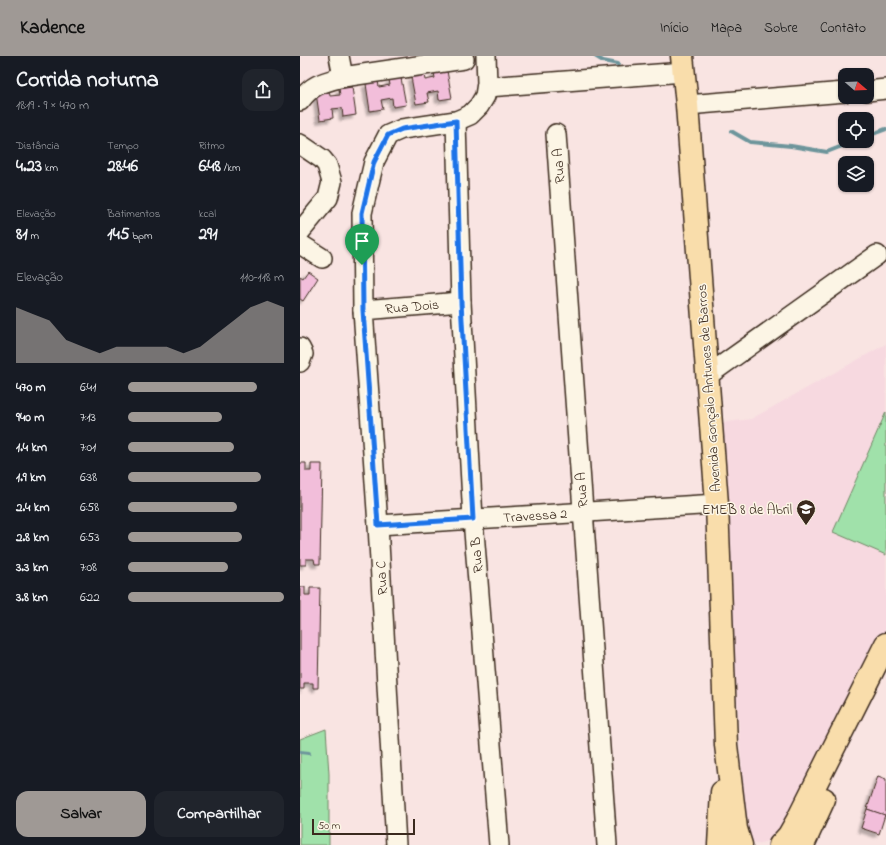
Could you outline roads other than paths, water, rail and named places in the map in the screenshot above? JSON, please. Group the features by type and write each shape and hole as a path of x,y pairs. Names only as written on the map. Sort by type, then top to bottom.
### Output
{"main road":[{"name":"Avenida Gonçalo Antunes de Barros","path":"683,64 716,504 726,745 736,829 741,845"},
{"path":"780,845 789,835 797,821 886,644"},
{"path":"804,845 829,787 886,675"},
{"name":"Avenida Gonçalo Antunes de Barros","path":"719,845 726,745"}],"street":[{"path":"486,56 487,87 683,64"},
{"path":"303,89 323,73 341,65 464,59"},
{"name":"Rua C","path":"396,845 378,525 363,310 362,213 374,162 388,135 402,129 456,121 470,115 479,106 485,96 487,87"},
{"path":"874,90 886,89"},
{"path":"687,105 838,93"},
{"name":"Rua B","path":"456,121 461,302 473,519 499,845"},
{"name":"Rua A","path":"556,134 607,845"},
{"path":"300,144 327,165 332,182 328,198 300,232"},
{"path":"300,244 322,258"},
{"path":"707,376 876,255"},
{"name":"Rua Dois","path":"363,310 461,302"},
{"path":"300,348 303,354 300,362"},
{"name":"Travessa 2","path":"378,525 716,504"}],"waterway":[{"path":"595,56 603,61 618,64"},
{"path":"874,133 886,129"},
{"path":"731,131 750,142 791,146 827,152 838,148"},
{"path":"300,752 309,753"}],"place":[{"name":"EMEB 8 de Abril","path":"806,526"}]}
